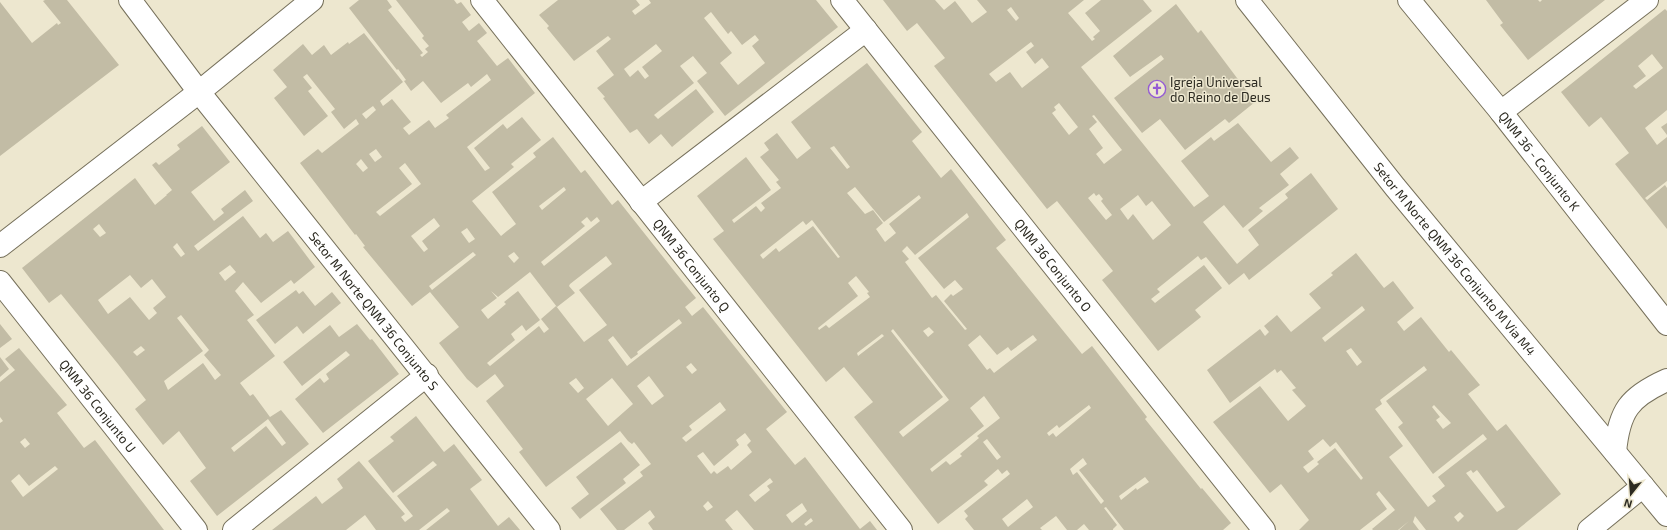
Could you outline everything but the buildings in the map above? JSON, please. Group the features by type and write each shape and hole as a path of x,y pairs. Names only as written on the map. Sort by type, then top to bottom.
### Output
{"street":[{"name":"Setor M Norte QNM 36 Conjunto S","path":"130,0 199,92 427,375 549,530"},
{"path":"0,246 199,92 312,0"},
{"name":"QNM 36 Conjunto Q","path":"482,0 901,530"},
{"name":"QNM 36 Conjunto O","path":"842,0 1264,530"},
{"name":"Setor M Norte QNM 36 Conjunto M Via M4","path":"1247,0 1395,187 1667,514"},
{"name":"QNM 36 - Conjunto K","path":"1410,0 1501,112 1667,324"},
{"path":"1501,112 1646,0"},
{"path":"641,202 866,30"},
{"name":"QNM 36 Conjunto U","path":"0,282 196,530"},
{"path":"234,530 427,375"},
{"path":"1615,452 1617,428 1628,407 1645,390 1667,380"},
{"path":"1589,530 1643,486"}],"place":[{"name":"Igreja Universal do Reino de Deus","path":"1157,89"}]}
